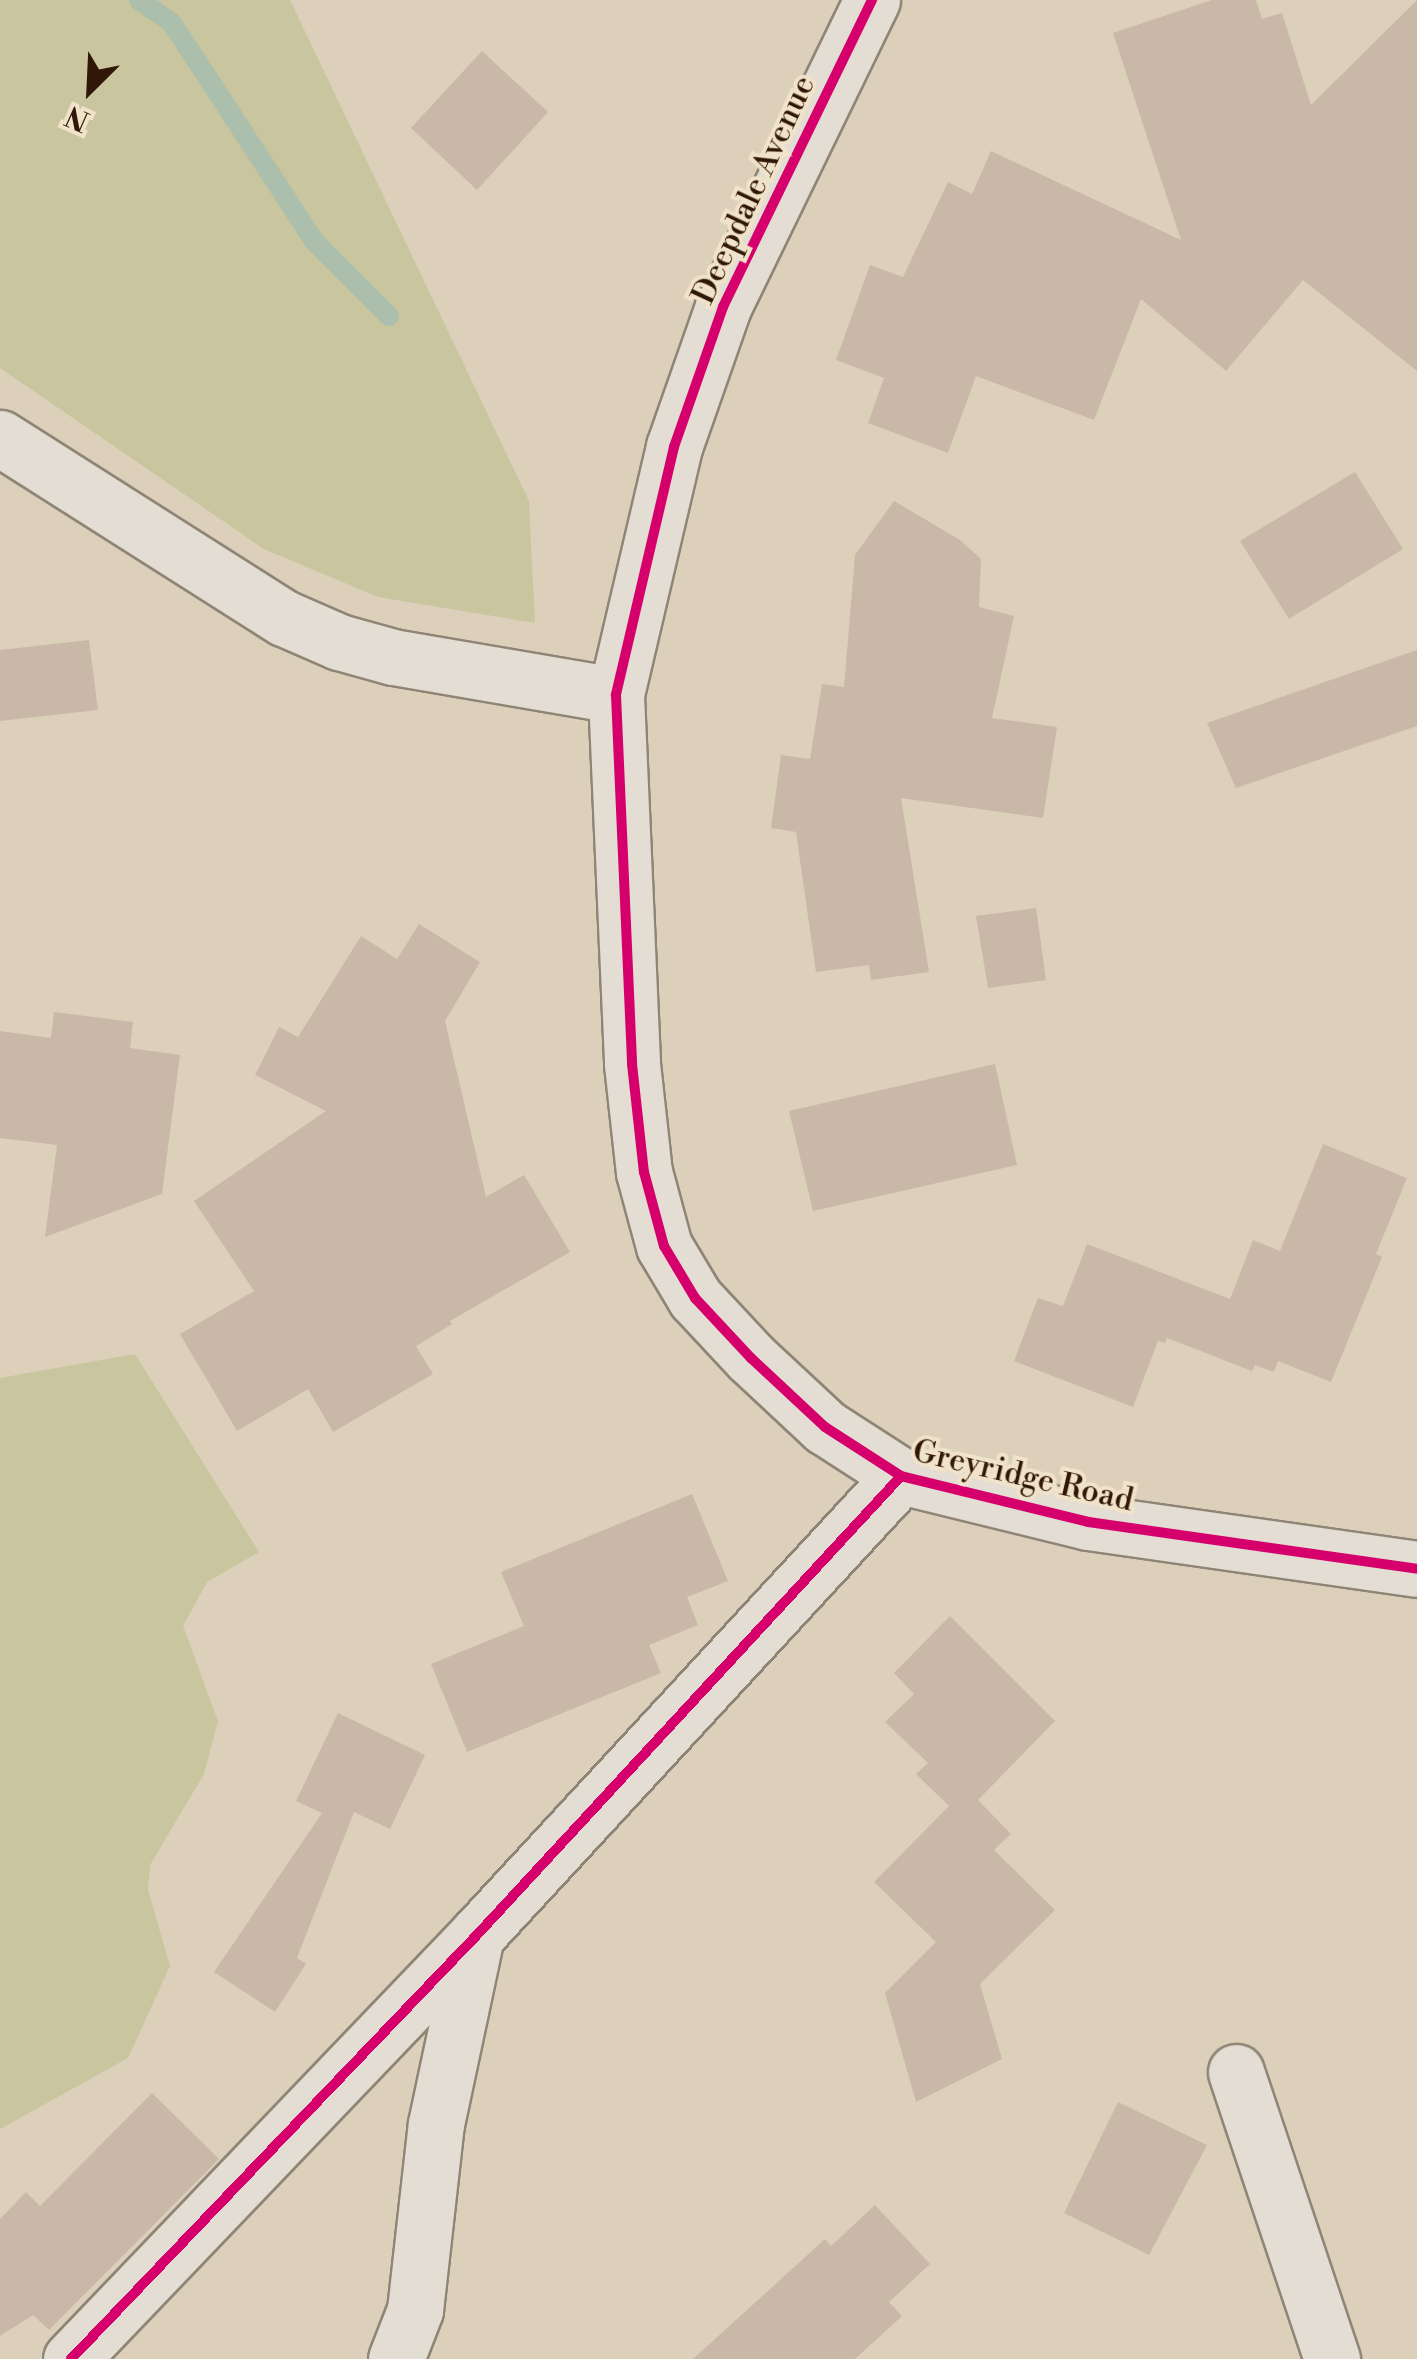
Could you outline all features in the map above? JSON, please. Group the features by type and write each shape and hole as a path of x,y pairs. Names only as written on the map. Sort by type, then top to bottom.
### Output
{"street":[{"name":"Deepdale Avenue","path":"616,695 674,447 723,307 872,0"},
{"path":"0,438 284,618 339,642 393,657 616,695"},
{"name":"Greyridge Road","path":"616,695 632,1064 644,1172 664,1246 695,1298 751,1358 825,1427 901,1476 1088,1522 1417,1569"},
{"path":"71,2359 476,1936 901,1476"},
{"path":"396,2359 415,2310 436,2124 476,1936"},
{"path":"1236,2072 1332,2359"}],"shaded area":[{"path":"0,0 290,0 529,501 535,623 378,597 264,549 0,368"},
{"path":"135,1354 259,1552 207,1582 183,1626 218,1721 204,1774 150,1865 148,1890 170,1966 128,2058 0,2129 0,1378"}],"building":[{"path":"1212,0 1256,0 1262,19 1282,13 1311,105 1417,0 1417,371 1303,280 1226,371 1141,299 1094,420 976,376 948,453 868,423 884,378 836,360 870,265 903,277 948,182 972,194 991,151 1181,240 1113,33"},
{"path":"482,51 548,112 477,190 411,128"},
{"path":"1355,472 1403,549 1289,619 1240,541"},
{"path":"894,501 960,540 981,559 979,607 1014,616 992,718 1057,727 1043,818 901,798 929,972 871,980 869,965 816,972 796,832 771,828 781,755 810,759 822,684 844,687 855,555"},
{"path":"89,640 98,710 0,721 0,650"},
{"path":"1417,650 1417,726 1236,788 1207,723"},
{"path":"1036,908 1046,980 988,988 976,916"},
{"path":"419,924 480,962 445,1021 486,1197 524,1175 570,1252 450,1321 452,1324 416,1346 433,1374 333,1432 308,1389 237,1431 180,1334 254,1291 194,1201 326,1111 255,1075 279,1027 298,1037 361,936 397,959"},
{"path":"54,1012 133,1022 130,1048 180,1055 162,1194 45,1237 57,1145 0,1138 0,1031 51,1038"},
{"path":"995,1064 1017,1165 813,1211 789,1111"},
{"path":"1323,1144 1407,1178 1376,1254 1382,1257 1331,1382 1278,1361 1274,1372 1255,1365 1252,1371 1167,1338 1165,1343 1158,1341 1133,1407 1014,1361 1038,1298 1063,1306 1087,1244 1230,1299 1253,1240 1280,1251"},
{"path":"692,1494 728,1581 687,1597 698,1625 649,1645 661,1673 467,1752 431,1664 524,1626 501,1572"},
{"path":"950,1616 1055,1721 978,1800 1011,1834 994,1850 1055,1910 980,1984 1002,2059 916,2102 885,1993 936,1942 874,1882 949,1806 916,1774 928,1763 885,1722 914,1694 894,1673"},
{"path":"338,1713 425,1755 390,1829 354,1812 297,1958 306,1964 275,2012 214,1972 322,1813 296,1801"},
{"path":"152,2093 219,2159 49,2330 33,2315 0,2336 0,2219 26,2192 40,2206"},
{"path":"1118,2102 1207,2145 1149,2255 1064,2213"},
{"path":"875,2205 930,2264 889,2302 902,2316 855,2359 693,2359 825,2239 831,2246"}],"waterway":[{"path":"139,0 172,23 314,241 389,316"}],"cycle path":[{"path":"872,0 723,307 674,447 616,695 632,1064 644,1172 664,1246 695,1298 751,1358 825,1427 901,1476 1088,1522 1417,1569"},
{"path":"71,2359 476,1936 901,1476"}]}
